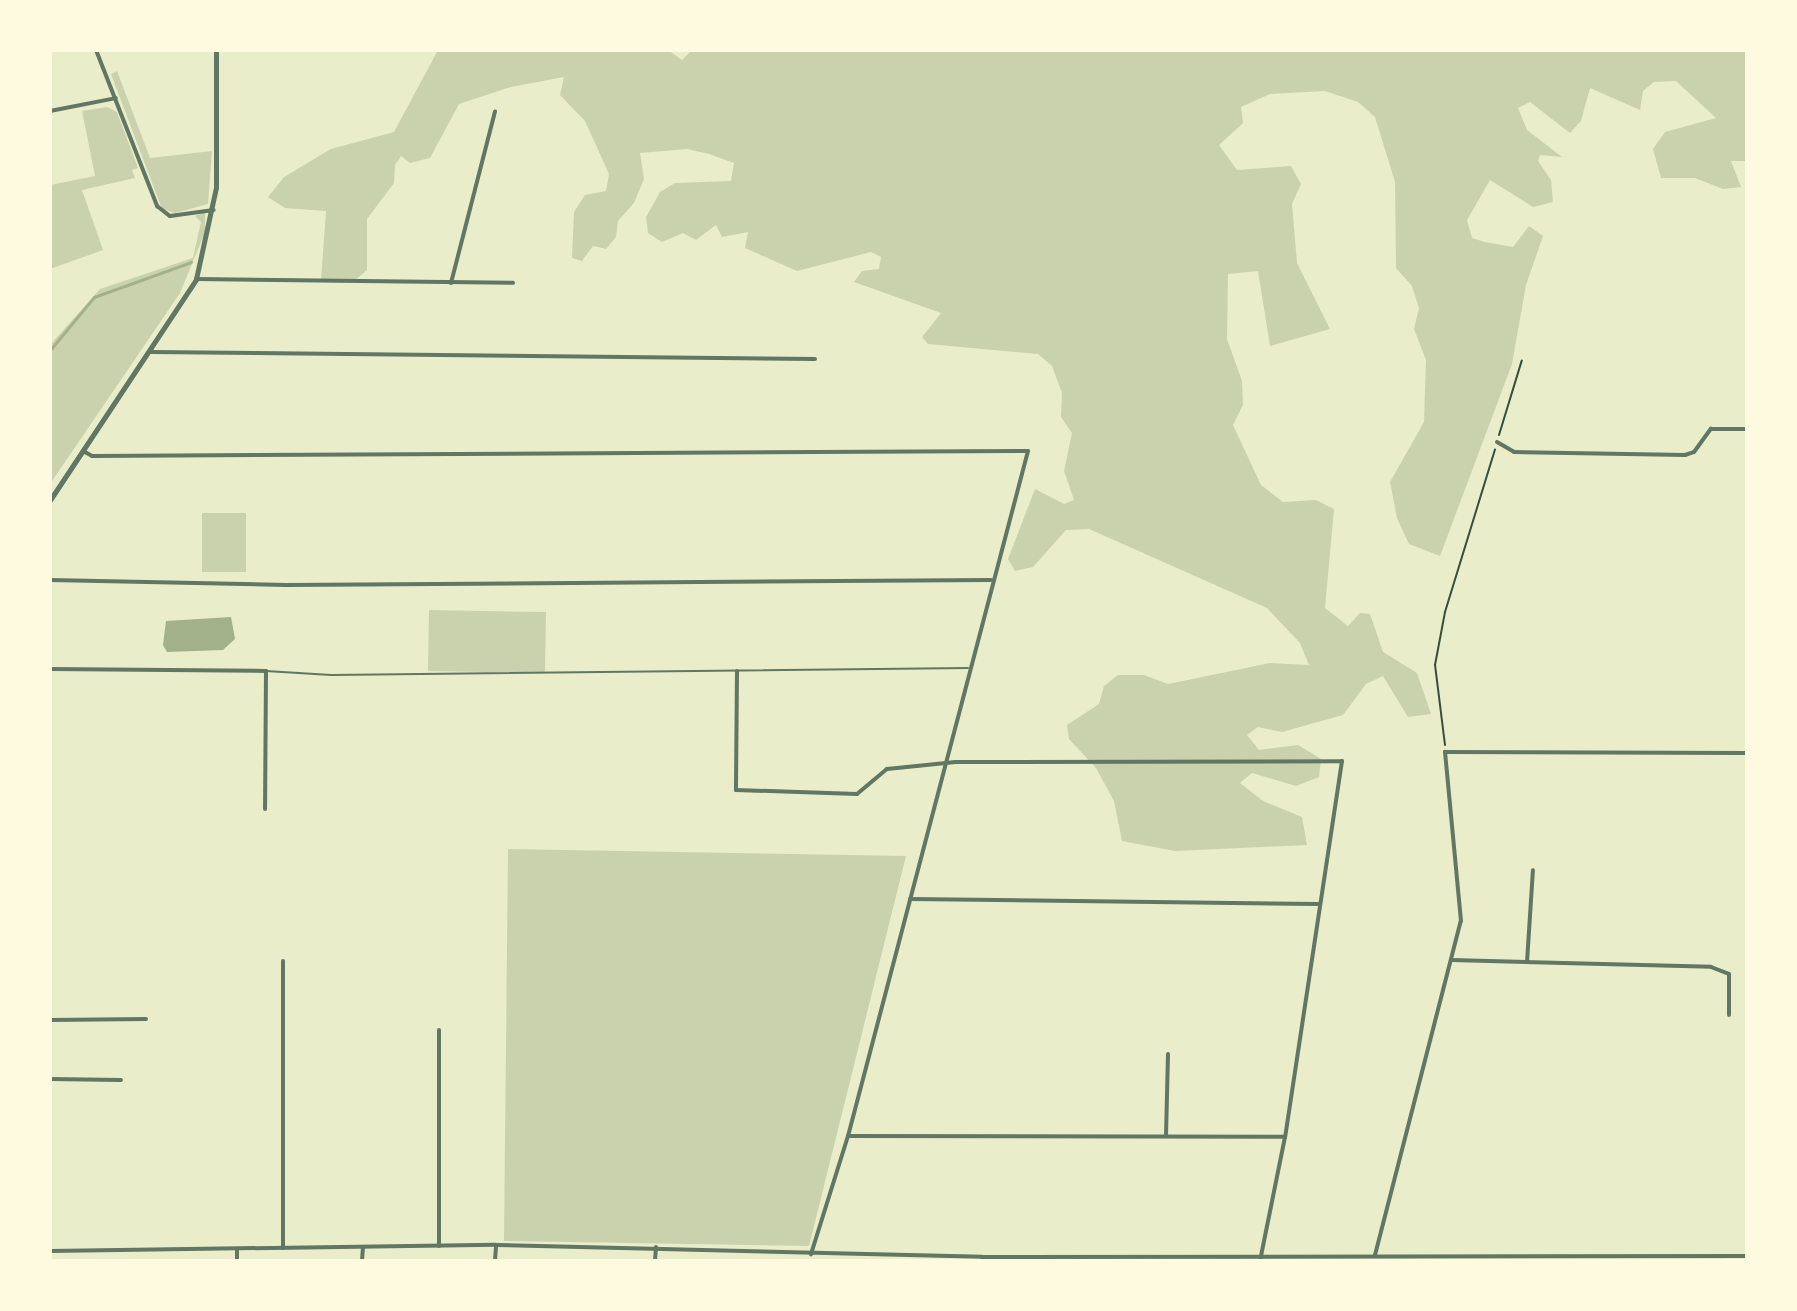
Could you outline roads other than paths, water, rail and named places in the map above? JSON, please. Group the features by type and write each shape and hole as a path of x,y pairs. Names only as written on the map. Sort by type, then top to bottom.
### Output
{"street":[{"path":"96,50 163,213 214,210"},
{"path":"50,500 196,279 214,210 216,50"},
{"path":"50,111 116,98"},
{"path":"451,283 495,112"},
{"path":"196,279 513,283"},
{"path":"150,352 160,356 815,359"},
{"path":"1497,442 1514,452 1685,455 1694,452 1711,429 1747,429"},
{"path":"83,451 92,456 1028,451 968,668 848,1136 813,1254"},
{"path":"50,580 286,585 992,580"},
{"path":"50,669 266,671 265,809"},
{"path":"737,671 736,790 857,794 887,769 943,766 1342,761 1285,1137 1261,1258"},
{"path":"1375,1255 1452,960 1462,907 1445,752 1747,753"},
{"path":"1527,962 1533,870"},
{"path":"910,899 1321,904"},
{"path":"1452,960 1726,970 1729,1015"},
{"path":"283,961 283,1248"},
{"path":"50,1020 146,1019"},
{"path":"439,1030 439,1246"},
{"path":"1166,1136 1168,1054"},
{"path":"50,1079 121,1080"},
{"path":"848,1136 1285,1137"},
{"path":"50,1251 496,1245 656,1247 813,1254 1261,1258 1375,1255 1747,1256"},
{"path":"495,1261 496,1245"},
{"path":"362,1261 363,1247"},
{"path":"655,1261 656,1247"},
{"path":"237,1249 237,1261"},
{"path":"119,1251 119,1261"}],"lane":[{"path":"266,671 968,668"}],"waterway":[{"path":"50,350 94,297 191,262"}]}
